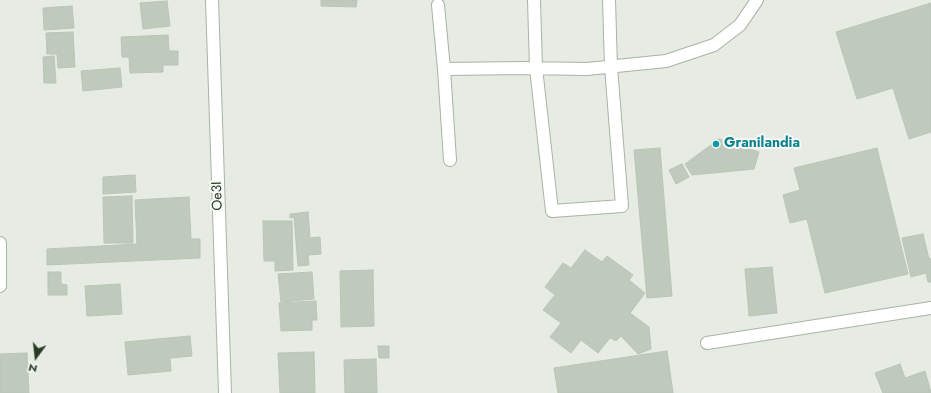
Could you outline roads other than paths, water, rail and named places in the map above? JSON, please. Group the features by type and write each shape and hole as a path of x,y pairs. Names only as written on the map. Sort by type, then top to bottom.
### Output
{"street":[{"name":"Oe3I","path":"212,0 225,393"},
{"path":"534,0 536,68 552,211 622,206 620,158 611,67 609,0"},
{"path":"444,70 536,68 587,69 666,61 714,45 740,25 757,0"},
{"path":"438,5 450,160"},
{"path":"0,243 0,286"},
{"path":"707,343 931,308"}],"place":[{"name":"Granilandia","path":"716,144"}]}
